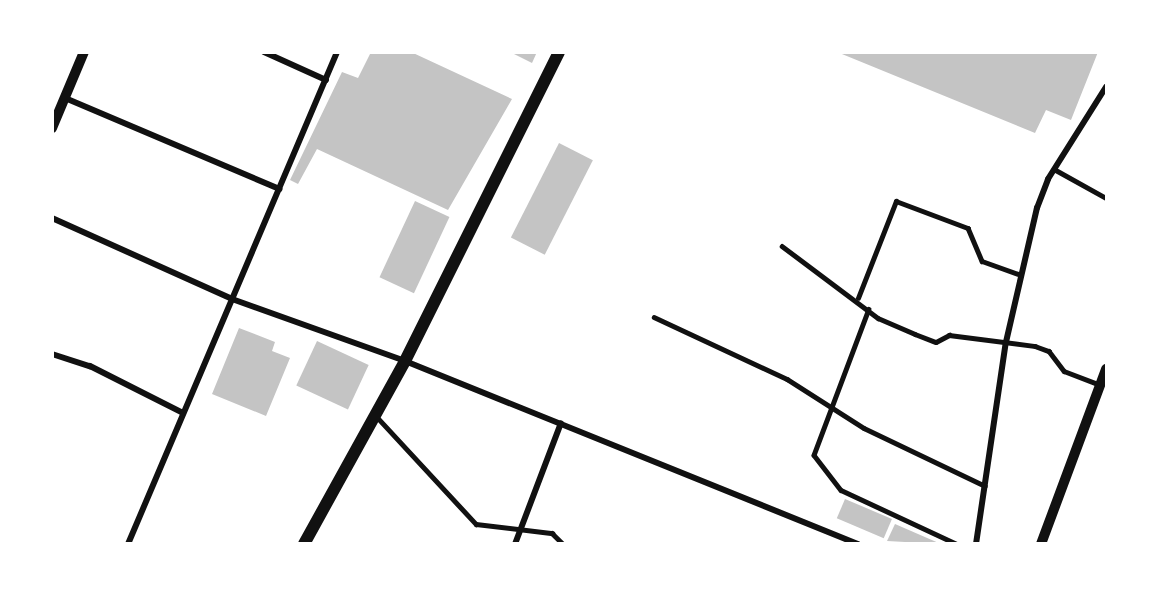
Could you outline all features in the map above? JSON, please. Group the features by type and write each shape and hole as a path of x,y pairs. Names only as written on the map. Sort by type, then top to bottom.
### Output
{"main road":[{"path":"304,543 405,361 559,52"}],"street":[{"path":"52,128 84,52"},
{"path":"264,52 326,80"},
{"path":"128,543 337,52"},
{"path":"976,543 987,486 1006,342 1037,208 1054,169 1107,87"},
{"path":"65,98 279,189"},
{"path":"52,218 232,299 405,361 858,543"},
{"path":"52,354 90,366 183,413"},
{"path":"1041,543 1101,393 1107,369"},
{"path":"515,543 561,423"}],"lane":[{"path":"1054,169 1107,198"},
{"path":"858,298 896,201 968,228 982,261 1021,274"},
{"path":"782,246 858,298 869,309 936,342 949,335 1006,342 1049,351 1064,371 1101,393"},
{"path":"869,309 814,455 841,490 957,543"},
{"path":"654,317 787,379 831,408 987,486"},
{"path":"375,415 476,524 552,533 563,543"}],"building":[{"path":"371,52 411,52 512,99 448,210 317,149 298,184 290,180 342,72 358,78"},
{"path":"510,52 537,52 532,63"},
{"path":"837,52 1098,52 1071,120 1046,110 1035,133"},
{"path":"559,143 593,160 545,255 511,237"},
{"path":"415,201 449,217 414,293 380,277"},
{"path":"239,328 275,342 272,351 290,358 266,416 212,394"},
{"path":"317,341 369,365 348,409 296,385"},
{"path":"845,499 892,519 884,538 837,518"},
{"path":"895,524 941,544 887,541"}]}
